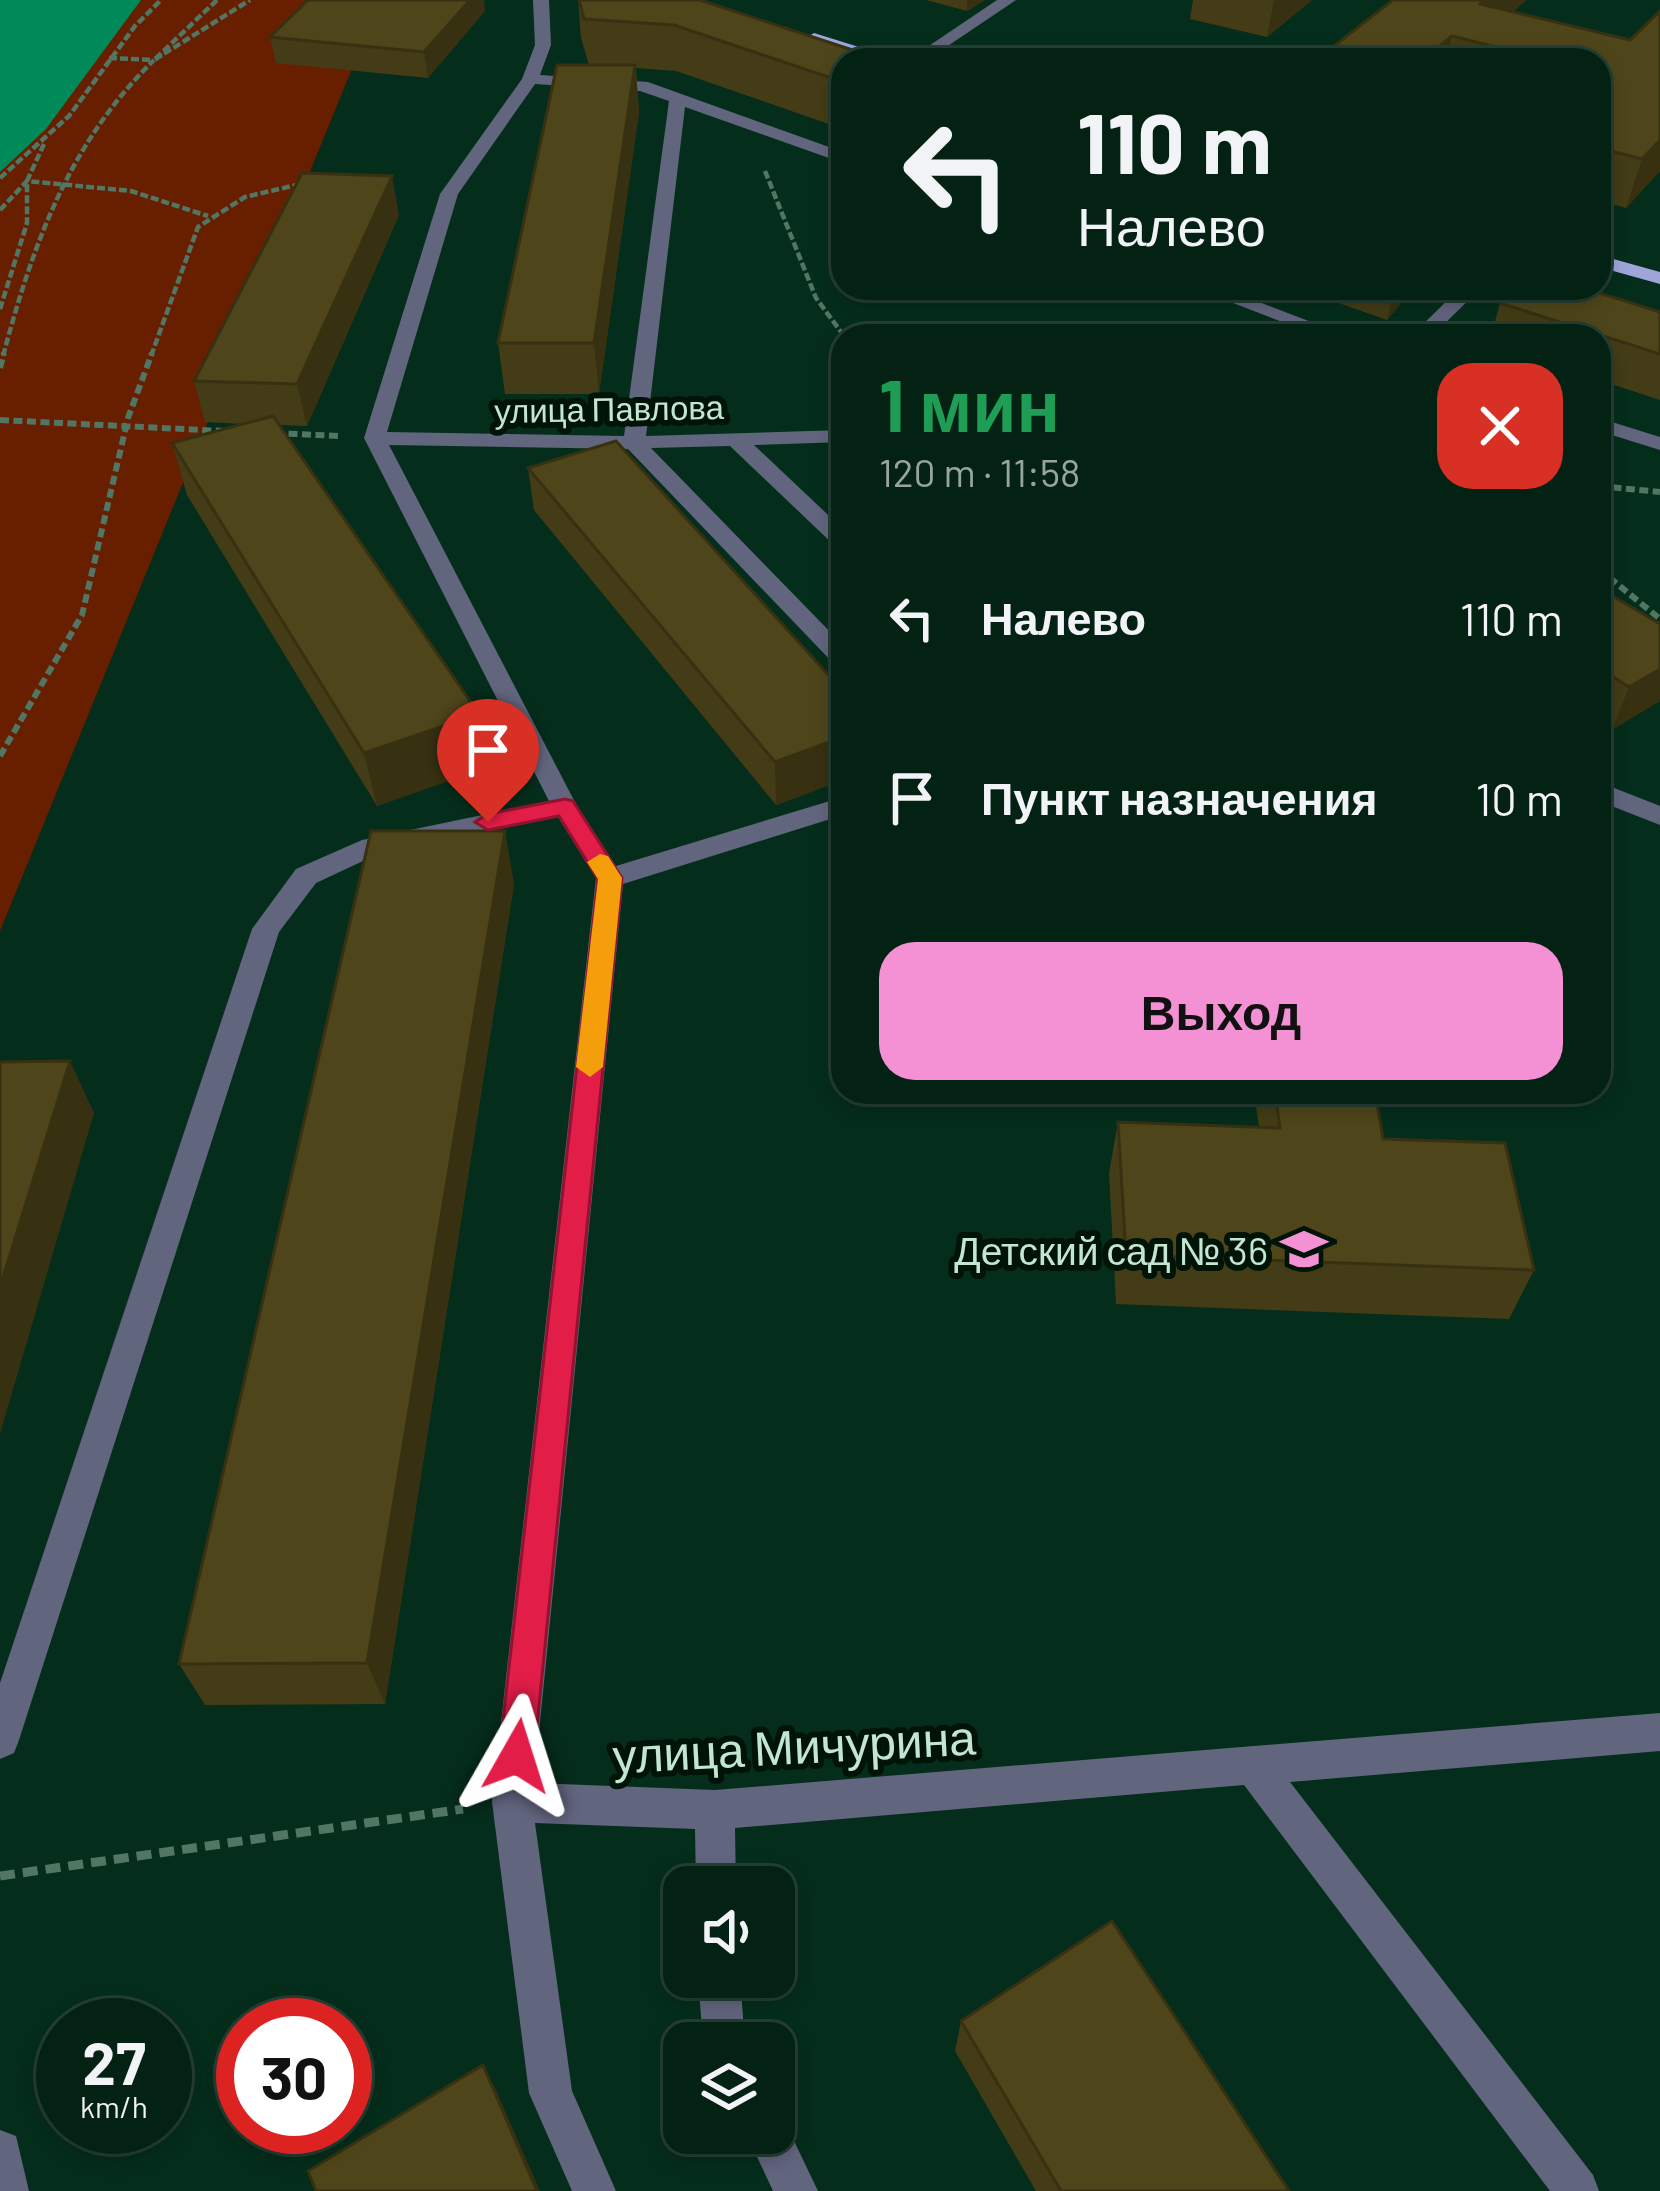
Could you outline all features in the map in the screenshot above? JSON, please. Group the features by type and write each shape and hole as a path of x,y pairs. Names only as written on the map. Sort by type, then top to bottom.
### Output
{"main road":[{"path":"796,33 845,48"},
{"path":"1611,264 1660,278"}],"street":[{"path":"541,0 543,45 530,79 449,194 375,438 565,807 610,878 512,1802 551,2092 594,2191"},
{"path":"934,48 1008,0"},
{"path":"530,79 642,86 831,154"},
{"path":"678,99 634,443 831,647"},
{"path":"1238,300 1304,324"},
{"path":"1434,324 1458,300"},
{"path":"1611,428 1660,444"},
{"name":"улица Павлова","path":"375,438 634,443 831,436"},
{"path":"735,439 831,530"},
{"path":"1611,796 1660,816"},
{"path":"0,1740 266,929 306,876 371,846 565,807"},
{"path":"610,878 831,810"},
{"name":"улица Мичурина","path":"512,1802 715,1810 1660,1732"},
{"path":"1253,1765 1577,2191"},
{"path":"715,1810 716,1866"},
{"path":"0,2152 7,2191"},
{"path":"778,2154 796,2191"}],"path":[{"path":"0,178 44,143 81,103 124,32 161,0"},
{"path":"0,368 57,184 120,91 217,0"},
{"path":"109,58 154,60 250,0"},
{"path":"746,123 816,298 835,324"},
{"path":"0,308 27,223 28,182 44,143"},
{"path":"0,210 28,182 131,191 208,216"},
{"path":"0,757 82,615 126,426 197,227 244,197 317,182"},
{"path":"0,280 9,280"},
{"path":"0,420 239,431"},
{"path":"262,432 375,438"},
{"path":"1611,487 1660,492"},
{"path":"1611,579 1660,619"},
{"path":"0,1876 512,1802"}],"shaded area":[{"path":"0,0 380,0 0,931"},
{"path":"0,0 141,0 46,129 0,172"}],"building":[{"path":"308,0 470,0 424,52 270,37"},
{"path":"579,0 700,0 846,48 831,48 831,78 674,25 584,19"},
{"path":"1393,0 1484,0 1480,4 1630,40 1660,11 1660,140 1642,159 1611,151 1611,48 1500,48 1452,36 1438,48 1331,48"},
{"path":"557,65 635,65 594,343 498,343"},
{"path":"302,173 392,176 297,384 194,381"},
{"path":"1611,297 1660,312 1660,354 1611,338 1611,324 1566,324 1500,303"},
{"path":"273,416 479,714 364,753 172,443"},
{"path":"616,441 831,678 831,741 775,762 528,468"},
{"path":"1611,595 1660,624 1660,669 1629,687 1611,676"},
{"path":"371,831 505,831 367,1663 179,1664"},
{"path":"70,1061 0,1287 0,1062"},
{"name":"Детский сад № 36","path":"1277,1104 1377,1104 1383,1139 1505,1143 1534,1270 1126,1255 1118,1122 1280,1128"},
{"path":"1112,1921 1289,2191 1061,2191 961,2021"},
{"path":"483,2065 537,2191 316,2191 308,2171 336,2154 372,2154 372,2132"}],"slow traffic":[{"path":"590,1067 610,878 600,862"}],"place":[{"name":"Детский сад № 36","path":"1304,1249"}],"route":[{"path":"488,822 565,807 610,878 517,1756"}]}
